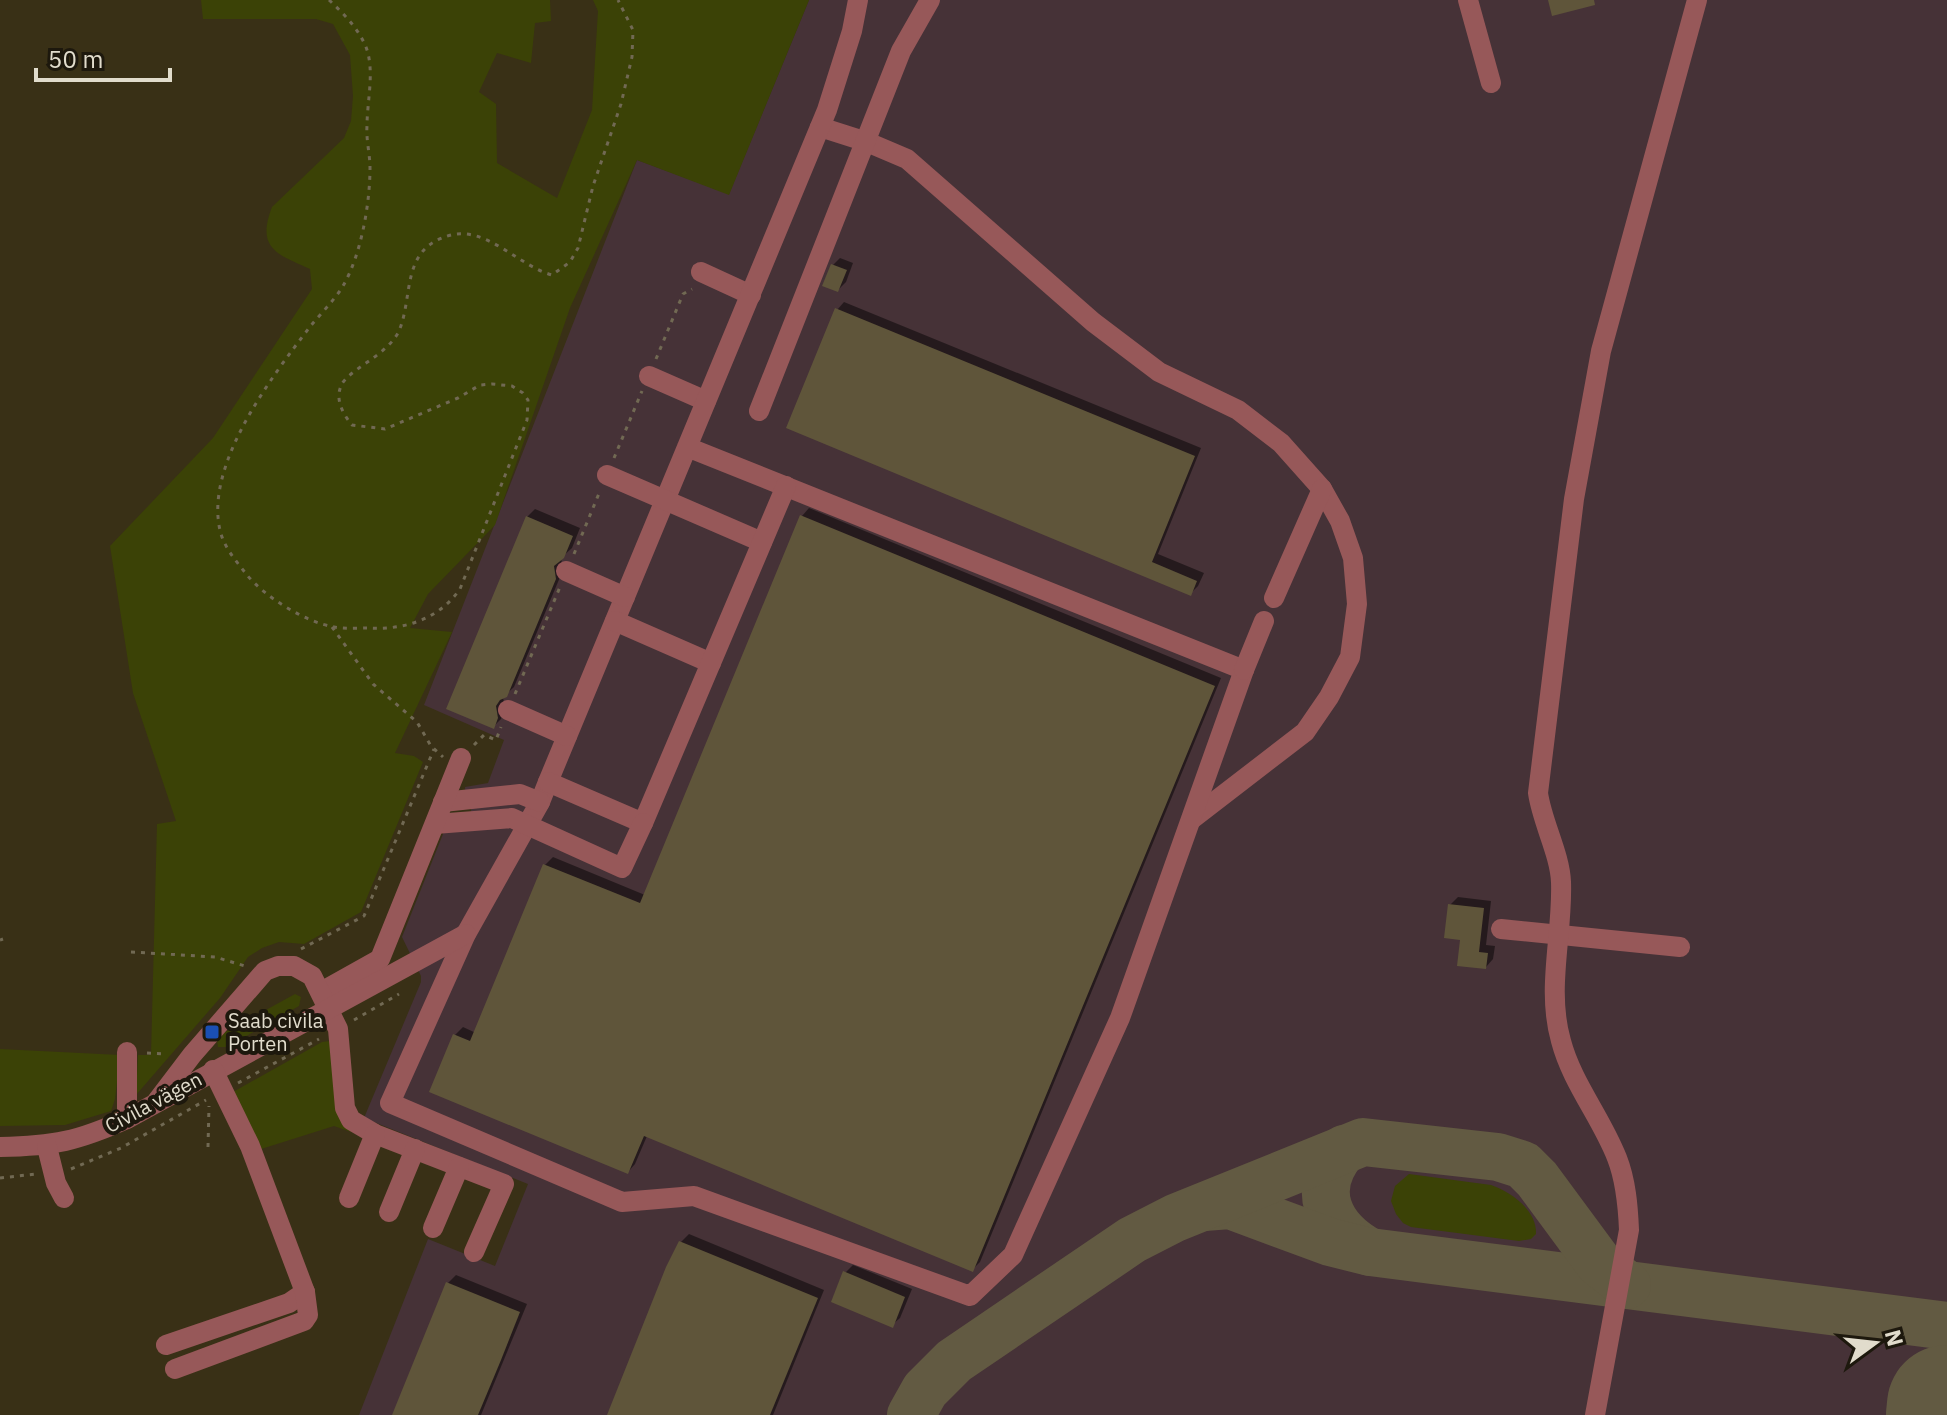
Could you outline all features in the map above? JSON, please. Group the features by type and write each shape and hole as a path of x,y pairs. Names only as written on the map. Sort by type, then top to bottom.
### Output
{"street":[{"path":"858,0 852,31 820,127 540,802 466,934 390,1103 622,1202 694,1196 970,1296 1013,1255 1120,1018 1264,621"},
{"path":"759,411 901,51 930,0"},
{"path":"1468,0 1491,83"},
{"path":"1595,1415 1629,1230 1628,1199 1617,1158 1572,1072 1560,1040 1555,999 1561,877 1540,810 1538,793 1574,499 1601,351 1697,0"},
{"path":"820,127 907,159 1093,322 1159,372 1238,410 1281,443 1322,489 1340,521 1353,558 1357,604 1350,657 1329,697 1305,732 1192,819"},
{"path":"707,275 751,295"},
{"path":"649,376 706,401"},
{"path":"687,447 1244,670"},
{"path":"607,475 762,542"},
{"path":"435,824 512,818 622,868 786,486"},
{"path":"1274,598 1322,489"},
{"path":"566,571 625,597"},
{"path":"615,621 711,663"},
{"path":"508,710 567,736"},
{"path":"325,1000 380,959 459,763"},
{"path":"548,782 643,823"},
{"path":"443,802 520,794 540,802"},
{"path":"1501,929 1680,947"},
{"name":"Civila vägen","path":"0,1147 47,1147 90,1136 127,1119 213,1070 325,1000 466,934"},
{"path":"157,1101 192,1055 265,971 278,966 294,966 312,976 338,1029 345,1108 351,1120 375,1134 504,1184 474,1252"},
{"path":"127,1052 127,1119"},
{"path":"175,1369 304,1321 308,1315 305,1292 250,1146 213,1070"},
{"path":"349,1198 375,1134"},
{"path":"47,1147 56,1183 64,1198"},
{"path":"389,1212 415,1149"},
{"path":"433,1228 459,1167"},
{"path":"166,1345 289,1303 305,1292"}],"path":[{"path":"329,0 360,34 370,67 366,129 370,169 359,249 343,286 269,380 235,443 225,469 219,518 221,535 231,555 259,589 296,612 332,627 394,629 423,621 451,602 460,589 527,420 528,400 512,386 480,385 458,398 385,429 373,429 352,425 339,402 341,386 347,377 383,351 398,331 413,265 425,248 439,240 462,234 479,237 537,270 552,275 570,262 578,248 593,186 621,104 632,57 633,30 618,0"},
{"path":"332,627 373,684 417,722 434,749 459,763 484,735 496,740 683,294 707,275"},
{"path":"300,950 364,916 434,749"},
{"path":"131,952 215,957 247,968"},
{"path":"127,1052 192,1055"},
{"path":"208,1147 209,1098"}],"shaded area":[{"path":"809,0 1947,0 1947,1415 359,1415 428,1239 495,1266 528,1184 364,1118 421,982 402,937 445,829 472,827 471,808 466,808 465,787 488,783 504,740 424,705 637,160 729,194"}],"green space":[{"path":"201,0 550,0 551,21 535,23 531,63 497,53 479,92 496,104 497,163 557,198 592,110 598,11 593,0 809,0 729,195 637,160 570,308 495,525 428,594 410,628 452,632 395,753 414,756 423,762 361,912 304,944 279,942 248,957 220,998 136,1095 138,1055 151,1055 157,824 176,821 133,693 110,546 213,438 312,289 310,269 279,254 268,241 268,221 272,207 344,138 351,121 353,96 350,55 333,24 316,19 203,19"},
{"path":"295,994 301,997 299,1006 227,1047 218,1047 220,1035"},
{"path":"330,1041 345,1122 351,1132 334,1126 258,1150 233,1092 322,1042"},
{"path":"0,1049 120,1055 111,1111 65,1125 0,1126"},
{"path":"1409,1174 1499,1188 1527,1210 1536,1234 1531,1239 1519,1241 1411,1227 1396,1214 1391,1201 1395,1186"}],"building":[{"path":"1548,0 1594,0 1595,5 1552,16"},
{"path":"831,264 847,270 838,292 822,286"},
{"path":"835,308 1195,456 1152,562 1197,581 1191,596 786,428"},
{"path":"800,515 1215,686 973,1272 644,1136 628,1174 429,1092 453,1034 470,1041 543,864 640,903"},
{"path":"526,516 573,536 564,558 554,566 556,579 507,697 496,706 498,718 494,729 446,709"},
{"path":"1448,904 1484,908 1479,952 1488,953 1486,969 1457,966 1460,940 1444,938"},
{"path":"679,1241 818,1298 770,1415 607,1415"},
{"path":"843,1271 905,1297 893,1328 831,1302"},
{"path":"446,1282 520,1312 501,1360 478,1415 392,1415"}],"taxiway":[{"path":"911,1415 925,1390 954,1361 1132,1240 1175,1218 1363,1142 1498,1157 1523,1165 1537,1179 1599,1263 1627,1285"},
{"path":"1344,1149 1327,1179 1328,1207 1343,1232 1370,1252"},
{"path":"1204,1207 1230,1205 1330,1242 1370,1252 1947,1326"}],"runway":[{"path":"1946,1415 1947,1405"}],"place":[{"name":"Saab civila Porten","path":"212,1032"}]}
